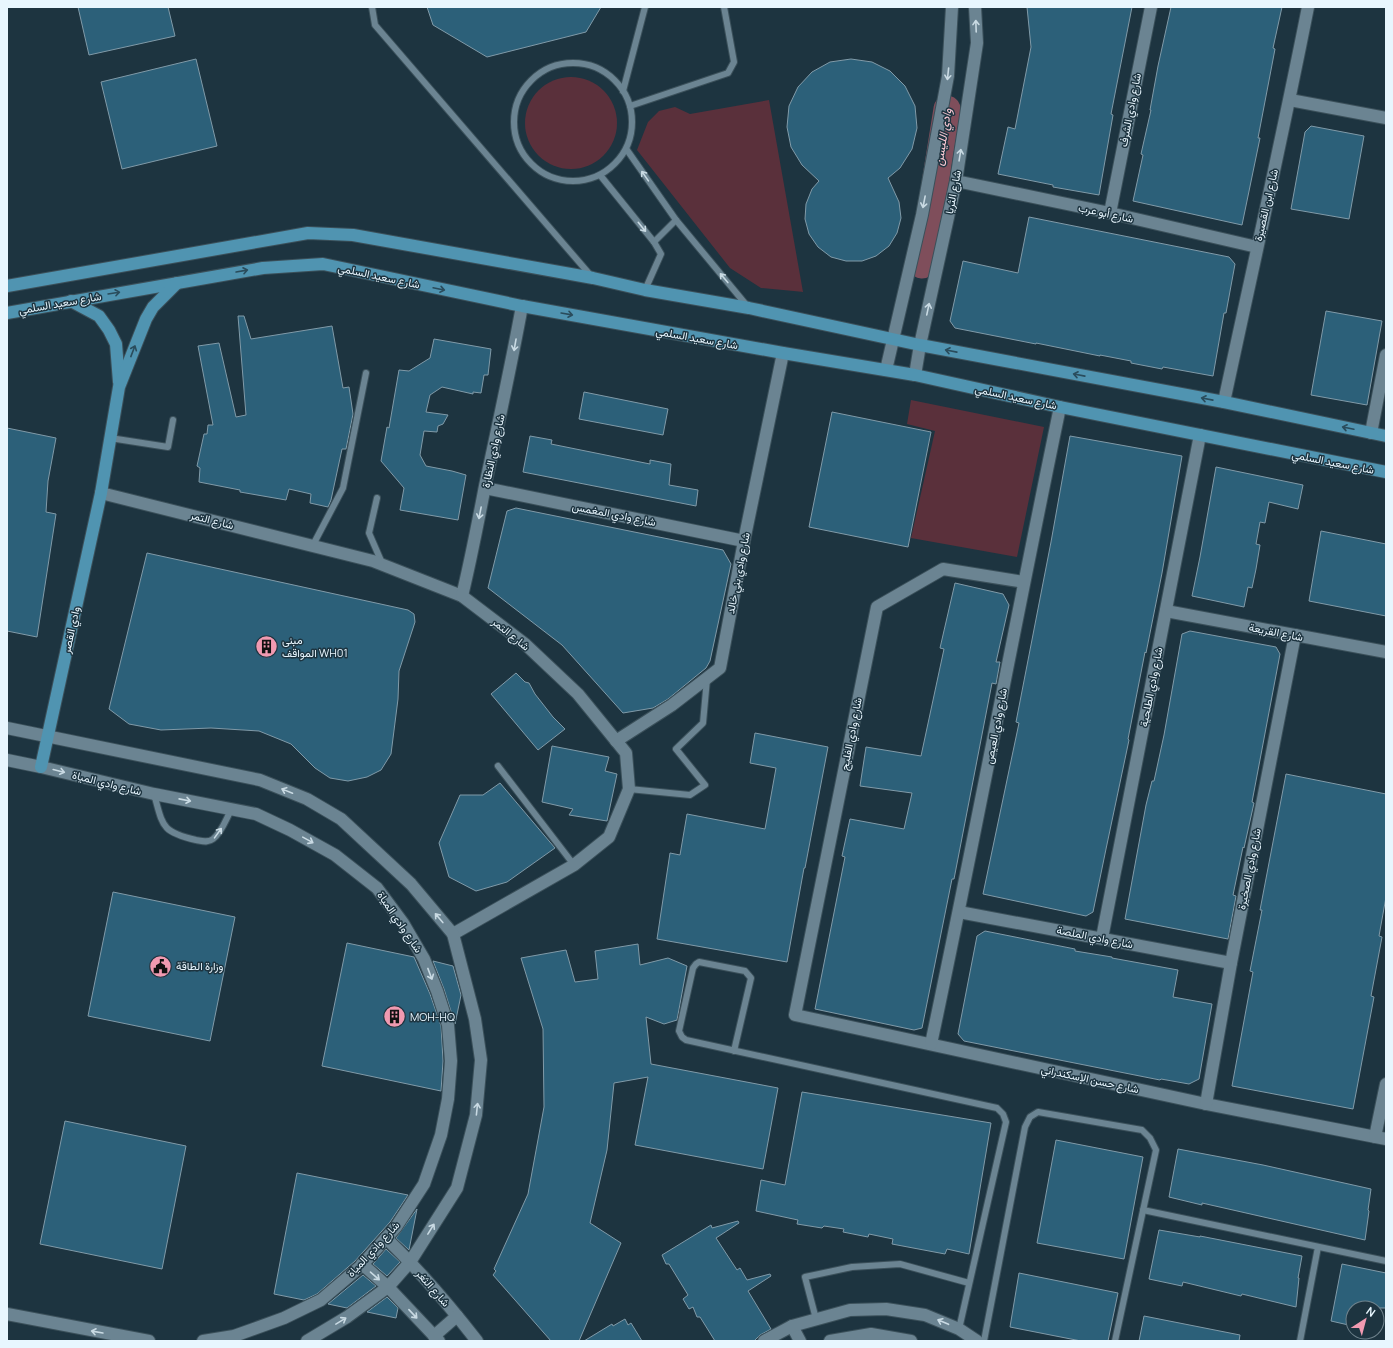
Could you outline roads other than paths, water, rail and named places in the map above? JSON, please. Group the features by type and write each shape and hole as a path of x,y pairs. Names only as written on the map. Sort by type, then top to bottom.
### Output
{"street":[{"path":"886,370 922,215 948,76 952,7"},
{"name":"شارع الثريا","path":"915,375 920,345 956,181 976,43 975,7"},
{"name":"شارع وادي الشرف","path":"1110,213 1151,7"},
{"name":"شارع ابن القصيرة","path":"1224,402 1290,100 1308,7"},
{"path":"1290,100 1386,118"},
{"name":"شارع أبو عرب","path":"956,181 1110,213 1257,247"},
{"path":"7,286 308,233 352,235 593,278 645,290 749,308 920,345 1224,402 1386,436"},
{"name":"شارع سعيد السلمي","path":"7,313 71,300 264,268 323,264 522,306 915,375 1060,407 1386,472"},
{"path":"119,387 146,319 153,307 177,283"},
{"path":"71,300 99,316 109,330 116,344 119,387"},
{"name":"شارع وادي النظارة","path":"462,596 512,362 522,306"},
{"name":"شارع وادي بني خالد","path":"616,741 672,705 720,668 744,541 783,353"},
{"path":"1371,433 1386,355"},
{"name":"وادي القصر","path":"41,767 101,493 119,387"},
{"name":"شارع وادي العيص","path":"931,1044 959,912 1060,407"},
{"name":"شارع وادي الطلحية","path":"1102,938 1200,435"},
{"name":"شارع وادي المغمس","path":"485,488 744,541"},
{"name":"شارع التمر","path":"101,493 373,561 462,596 525,644 578,694 626,753 629,789 609,837 574,864 453,934"},
{"name":"شارع وادي الفليح","path":"795,1015 877,608 944,569 1024,582"},
{"name":"شارع القريعة","path":"1166,611 1386,652"},
{"name":"شارع وادي الصخيرة","path":"1206,1104 1231,963 1295,636"},
{"path":"7,728 260,780 307,799 347,824 411,884 453,934 475,1019 481,1060 476,1115 457,1188 410,1262 388,1287 347,1317 307,1341"},
{"name":"شارع وادي المياة","path":"7,760 154,794 256,814 290,830 335,855 377,888 403,923 420,953 437,991 448,1025 451,1061 448,1099 441,1135 424,1184 396,1227 362,1264 322,1300 284,1318 234,1336 203,1341"},
{"name":"شارع وادي الملصة","path":"959,912 1231,963"},
{"name":"شارع حسن الإسكندراني","path":"795,1015 1206,1104 1381,1138"},
{"path":"1381,1138 1386,1084"},
{"name":"شارع الثغر","path":"386,1238 410,1262 477,1341"},
{"path":"362,1264 388,1287 436,1338 457,1316"},
{"path":"764,1341 792,1326 816,1319 850,1310 886,1308 925,1315 959,1329 977,1341"},
{"path":"7,1314 150,1341"},
{"path":"792,1326 800,1341"},
{"path":"830,1341 872,1334 911,1341"}],"lane":[{"path":"372,7 375,26 593,278"},
{"path":"624,91 645,7"},
{"path":"630,106 728,73 734,62 724,7"},
{"path":"577,62 590,65 604,71 615,80 624,91 630,106 633,123 627,150 613,166 600,175 578,181 556,179 536,168 527,160 521,151 513,129 515,106 525,86 533,77 553,65 577,62"},
{"path":"627,150 676,220 749,308"},
{"path":"600,175 654,242 661,254 645,290"},
{"path":"654,242 676,220"},
{"path":"313,545 343,488 366,373"},
{"path":"110,438 168,447 173,420"},
{"path":"377,498 369,533 382,565"},
{"path":"629,789 690,795 705,785 676,749 703,723 707,678"},
{"path":"498,766 574,864"},
{"path":"154,794 162,823 169,831 182,837 205,842 212,840 219,833 231,810"},
{"path":"734,1051 751,978 745,971 699,962 693,968 679,1031 682,1037 686,1040 734,1051 997,1108 1003,1114 1006,1122 959,1329"},
{"path":"984,1341 1025,1127 1030,1117 1038,1112 1142,1130 1150,1138 1156,1150 1115,1341"},
{"path":"1144,1210 1386,1261"},
{"path":"1300,1341 1318,1247"},
{"path":"816,1319 805,1277 852,1268 900,1264 969,1283"}],"waterway":[{"name":"وادي الليسن","path":"922,265 947,109"}],"place":[{"name":"مبنى المواقف WH01","path":"266,646"},
{"name":"وزارة الطاقة","path":"161,966"},
{"name":"MOH-HQ","path":"394,1017"}]}
